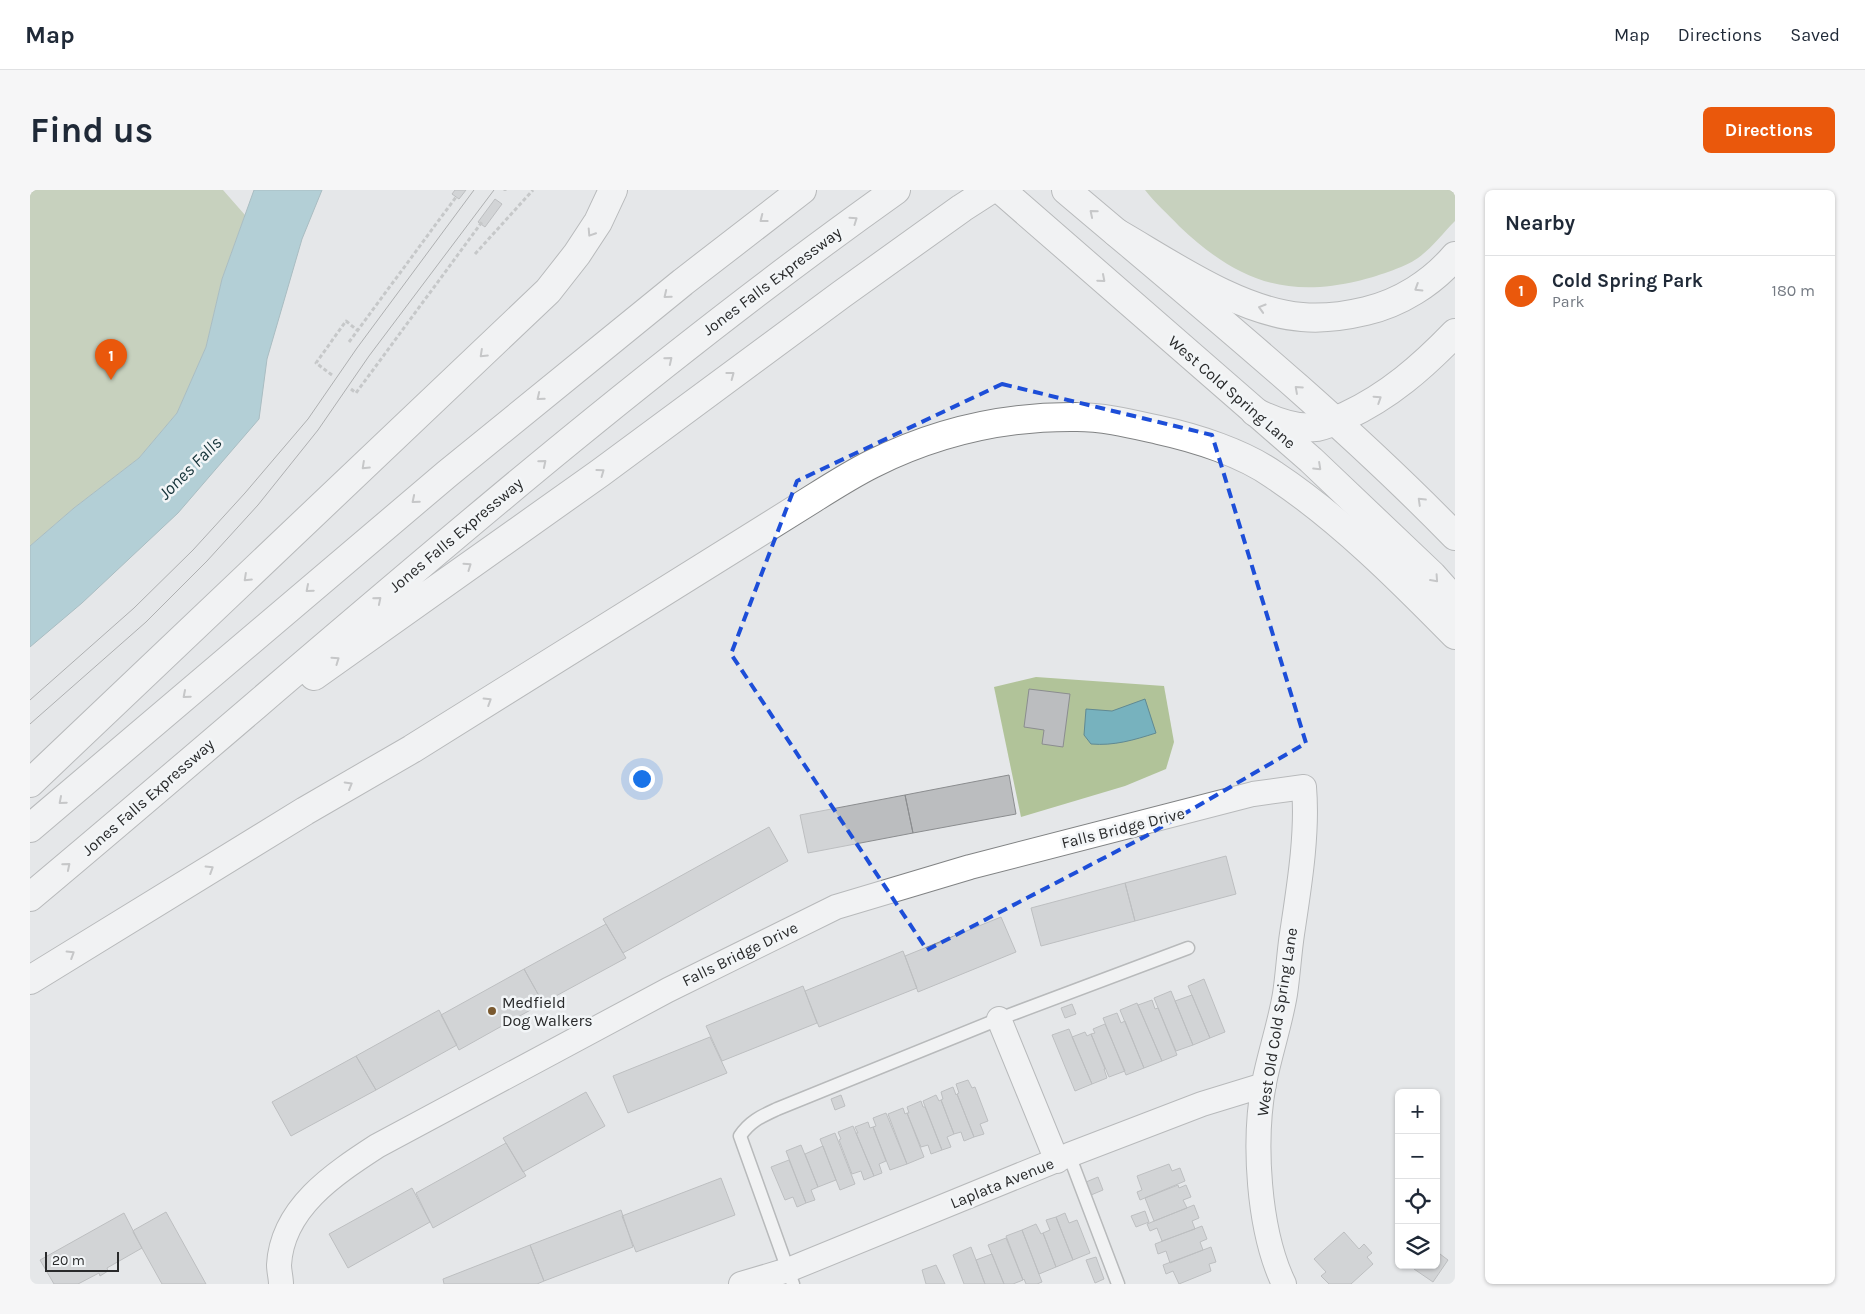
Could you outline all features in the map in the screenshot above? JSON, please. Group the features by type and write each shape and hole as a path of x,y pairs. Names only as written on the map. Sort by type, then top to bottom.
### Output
{"main road":[{"path":"30,784 548,291 577,254 598,222 613,190"},
{"path":"30,828 447,474 683,282 802,190"},
{"name":"Jones Falls Expressway","path":"30,897 380,599 716,322 896,190"},
{"path":"168,780 600,473 842,294 990,190"},
{"name":"West Cold Spring Lane","path":"1002,190 1311,460 1432,575 1455,601"},
{"path":"1068,192 1239,336 1389,471 1455,536"},
{"path":"1117,233 1217,291 1263,308 1301,317 1350,315 1386,305 1428,282 1455,256"},
{"path":"1255,412 1299,427 1317,427 1334,421 1367,406 1396,388 1428,361 1455,333"},
{"path":"30,980 305,810 412,749 822,493 880,460 924,441 970,427 1025,419 1078,417 1123,422 1177,434 1224,450 1273,474 1315,505 1374,556 1455,635"}],"street":[{"name":"West Old Cold Spring Lane","path":"1284,1284 1265,1224 1259,1172 1260,1127 1264,1085 1285,995 1306,810 1304,787"},
{"name":"Falls Bridge Drive","path":"282,1284 279,1266 285,1233 302,1208 323,1184 358,1159 386,1142 668,990 836,907 970,867 1253,794 1304,787"},
{"path":"999,1019 1063,1158"},
{"name":"Laplata Avenue","path":"740,1284 791,1277 1063,1158 1202,1104 1264,1085"}],"lane":[{"path":"791,1277 740,1136 754,1120 999,1019 1188,948"},
{"path":"1063,1158 1118,1284"}],"path":[{"path":"475,254 533,190"},
{"path":"348,342 456,197"},
{"path":"351,389 356,393 482,222"},
{"path":"332,375 316,363 346,321 357,330"}],"highlighted area":[{"path":"1002,384 1212,435 1306,743 1146,836 927,950 731,654 797,481"}],"green space":[{"path":"30,190 223,190 245,215 222,279 206,347 177,413 139,458 74,508 30,546"},
{"path":"1145,190 1455,190 1455,221 1418,258 1389,272 1331,286 1306,287 1282,285 1261,280 1219,259 1179,226"},
{"path":"1036,677 1164,686 1174,742 1166,769 1125,786 1021,817 994,687"}],"water":[{"name":"Jones Falls","path":"254,190 322,190 302,239 267,359 259,419 178,513 82,603 30,647 30,546 74,508 139,458 177,413 206,347 222,279"},
{"path":"1145,699 1156,733 1124,742 1108,744 1091,744 1084,735 1086,709 1112,711"}],"building":[{"path":"455,190 466,190 459,199 452,194"},
{"path":"495,199 502,204 485,227 478,222"},
{"path":"1029,689 1070,694 1063,747 1042,744 1044,730 1024,727"},
{"path":"1009,775 1016,814 913,833 905,795"},
{"path":"905,795 913,833 808,853 800,815"},
{"path":"769,827 788,861 623,953 603,919"},
{"path":"1226,856 1236,894 1135,921 1125,883"},
{"path":"1125,883 1135,921 1041,946 1031,908"},
{"path":"1001,917 1016,952 918,992 905,956"},
{"path":"606,924 626,958 543,1003 524,969"},
{"path":"903,951 917,988 819,1027 805,991"},
{"path":"524,969 543,1003 459,1050 441,1015"},
{"path":"1204,979 1225,1032 1210,1038 1188,986"},
{"path":"803,986 817,1023 722,1061 706,1026"},
{"path":"1171,991 1193,1045 1176,1051 1154,998"},
{"path":"1192,995 1210,1038 1193,1045 1175,1001"},
{"path":"1152,1000 1155,1009 1158,1008 1177,1055 1162,1061 1138,1005"},
{"path":"1137,1003 1162,1061 1144,1068 1120,1010"},
{"path":"1072,1004 1076,1014 1065,1018 1061,1008"},
{"path":"439,1010 457,1045 376,1090 356,1056"},
{"path":"1117,1013 1121,1023 1125,1021 1144,1068 1126,1075 1103,1018"},
{"path":"1105,1024 1125,1071 1109,1077 1091,1034 1095,1033 1093,1029"},
{"path":"1069,1029 1092,1084 1075,1091 1052,1035"},
{"path":"1085,1032 1087,1036 1091,1034 1107,1078 1092,1084 1072,1037"},
{"path":"710,1037 727,1073 628,1113 613,1076"},
{"path":"356,1056 376,1090 291,1136 272,1102"},
{"path":"968,1080 972,1088 975,1087 988,1121 980,1124 984,1134 974,1137 957,1094 959,1093 956,1084"},
{"path":"953,1087 974,1137 964,1141 961,1132 954,1134 941,1100 943,1099 941,1092"},
{"path":"586,1092 605,1126 523,1172 503,1138"},
{"path":"841,1095 845,1106 835,1110 831,1099"},
{"path":"936,1095 939,1101 941,1100 954,1134 947,1137 951,1147 942,1150 923,1101"},
{"path":"921,1101 942,1150 931,1154 928,1145 921,1147 907,1113 909,1113 907,1107"},
{"path":"903,1108 905,1114 907,1113 924,1157 907,1164 888,1114"},
{"path":"886,1113 907,1164 890,1170 873,1127 876,1126 873,1118"},
{"path":"868,1122 870,1128 873,1127 886,1161 879,1164 882,1173 874,1176 855,1127"},
{"path":"853,1126 874,1176 864,1180 861,1171 852,1174 839,1140 841,1139 838,1132"},
{"path":"835,1133 855,1184 840,1190 820,1139"},
{"path":"506,1143 526,1176 433,1228 416,1193"},
{"path":"801,1145 818,1187 811,1190 815,1200 806,1203 786,1151"},
{"path":"823,1146 836,1180 818,1187 805,1154"},
{"path":"789,1160 806,1203 797,1207 793,1197 785,1200 771,1167"},
{"path":"1169,1164 1172,1171 1180,1168 1185,1181 1140,1200 1137,1192 1142,1190 1137,1176"},
{"path":"1098,1177 1103,1190 1091,1195 1086,1182"},
{"path":"721,1178 735,1215 636,1252 622,1216"},
{"path":"1178,1185 1179,1188 1186,1185 1191,1197 1183,1200 1187,1208 1154,1221 1145,1198"},
{"path":"412,1188 430,1222 348,1268 329,1234"},
{"path":"1194,1205 1199,1218 1192,1221 1195,1229 1162,1241 1157,1228 1150,1231 1147,1224"},
{"path":"621,1210 633,1247 544,1281 530,1245"},
{"path":"1145,1211 1149,1222 1136,1227 1131,1216"},
{"path":"166,1212 206,1284 162,1284 133,1232"},
{"path":"124,1213 142,1248 107,1268 108,1271 100,1276 99,1273 78,1284 54,1284 40,1260"},
{"path":"1065,1213 1069,1223 1077,1220 1090,1253 1073,1260 1056,1217"},
{"path":"1056,1217 1073,1260 1056,1267 1043,1233 1050,1230 1046,1220"},
{"path":"1036,1224 1041,1234 1043,1233 1056,1267 1039,1274 1022,1230"},
{"path":"1202,1226 1207,1239 1200,1242 1203,1250 1170,1263 1166,1251 1158,1254 1155,1244"},
{"path":"1022,1230 1042,1282 1037,1284 1026,1284 1023,1280 1006,1236"},
{"path":"1344,1232 1359,1249 1364,1244 1372,1253 1367,1257 1373,1264 1351,1284 1329,1284 1321,1276 1326,1272 1314,1259"},
{"path":"1006,1238 1023,1280 1013,1284 1004,1284 988,1245"},
{"path":"530,1245 544,1281 537,1284 444,1284 443,1279"},
{"path":"971,1247 985,1284 964,1284 953,1255"},
{"path":"1211,1247 1216,1262 1209,1264 1211,1271 1179,1284 1173,1271 1166,1274 1163,1265"},
{"path":"992,1254 1004,1284 985,1284 976,1260"},
{"path":"1440,1254 1448,1260 1433,1282 1414,1269 1440,1269"},
{"path":"1096,1257 1104,1279 1095,1283 1086,1260"},
{"path":"936,1265 945,1284 926,1284 922,1270"}],"tram line":[{"path":"30,700 134,608 193,550 245,493 308,419 357,348 474,190"},
{"path":"30,724 146,622 207,561 258,505 318,430 369,356 494,190"}],"place":[{"name":"Cold Spring Park","path":"111,380"},
{"name":"Medfield Dog Walkers","path":"492,1011"}]}
